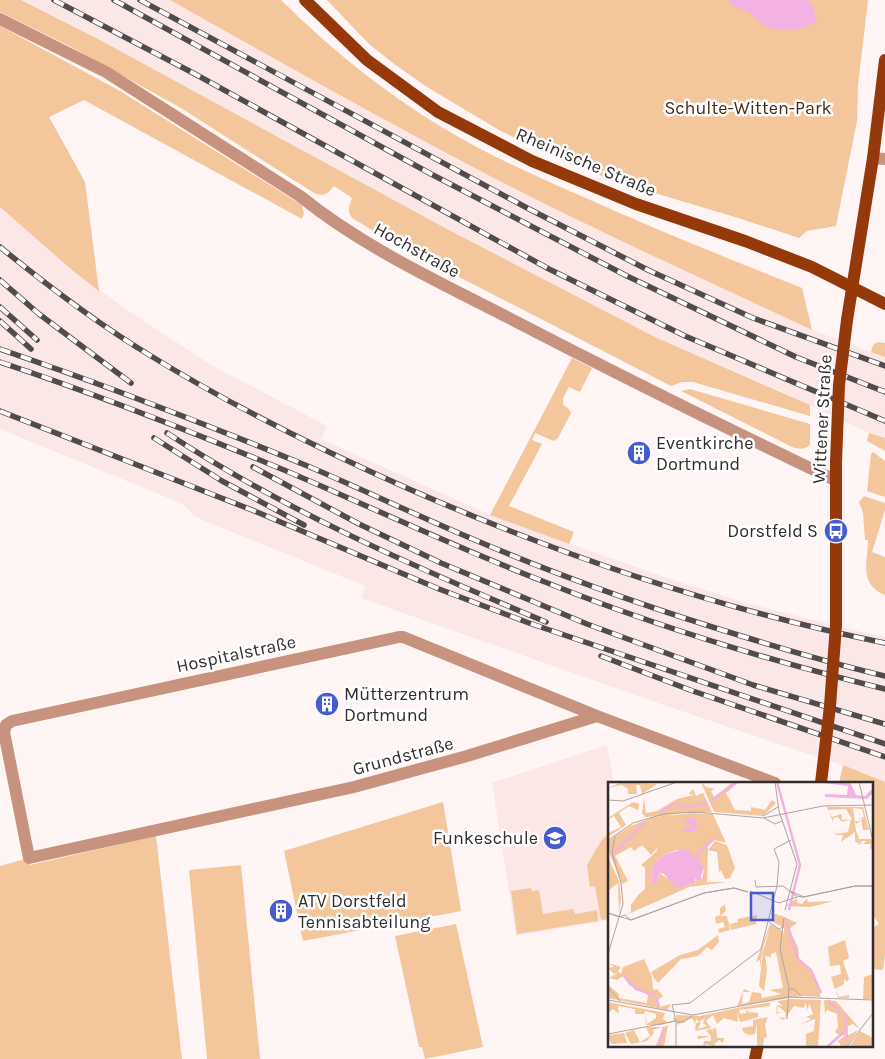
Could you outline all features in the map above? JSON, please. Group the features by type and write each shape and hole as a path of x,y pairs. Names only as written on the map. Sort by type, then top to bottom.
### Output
{"main road":[{"name":"Rheinische Straße","path":"304,0 367,60 438,112 480,134 532,161 636,204 744,241 812,267 885,304"},
{"name":"Wittener Straße","path":"821,782 830,706 836,625 835,480 839,385 847,320 879,159 885,60"},
{"path":"755,1059 758,1046"}],"street":[{"name":"Hochstraße","path":"0,19 106,72 300,196 327,218 391,257 650,391 835,480"},
{"name":"Hospitalstraße","path":"30,858 5,742 5,728 12,721 399,637 597,716"},
{"path":"597,716 772,782"},
{"name":"Grundstraße","path":"30,858 354,788 458,759 597,716"}],"shaded area":[{"path":"21,0 170,0 488,175 587,225 812,330 885,357 885,438 869,433 758,381 655,337 447,229 100,40"},
{"path":"729,0 807,0 813,5 817,22 790,30 769,28 761,24 748,12 734,7"},
{"path":"0,207 73,271 136,316 213,366 327,426 321,439 490,515 670,579 750,604 857,631 885,636 885,782 850,768 658,703 361,598 365,586 195,517 183,504 0,429"},
{"name":"Funkeschule","path":"607,745 614,782 608,782 608,920 516,936 492,783"}],"green space":[{"path":"0,0 21,0 100,40 447,229 655,337 810,405 810,416 693,382 682,382 671,386 397,245 352,218 349,208 352,198 334,186 326,194 314,193 181,108 71,47 0,12"},
{"path":"170,0 281,0 358,69 400,100 460,138 527,172 606,207 802,288 812,330 608,235 488,175 368,111"},
{"name":"Schulte-Witten-Park","path":"327,0 868,0 858,85 857,121 836,226 807,231 799,238 614,181 552,156 499,130 427,87 370,45"},
{"path":"0,26 120,91 302,205 304,214 302,219 84,100 49,117 85,182 99,291 73,271 0,207"},
{"path":"878,342 885,343 885,357 871,352 873,345"},
{"path":"572,358 592,368 580,392 569,387 563,398 563,405 571,413 558,438 554,441 535,433 532,440 542,444 509,506 574,532 569,544 490,515"},
{"path":"690,389 810,424 810,445 801,449 792,447 681,391"},
{"path":"869,433 885,438 885,451 867,441"},
{"path":"873,452 885,461 885,497 867,491 871,454"},
{"path":"864,496 885,503 885,510 872,552 885,557 885,595 871,585 866,571 868,540 865,540 863,513 859,502"},
{"path":"843,765 885,782 885,954 883,970 872,969 872,928 879,924 872,914 872,782 839,782"},
{"path":"443,802 461,911 303,941 284,851"},
{"path":"608,834 608,919 601,920 595,886 590,887 587,865 601,841"},
{"path":"156,836 182,1059 0,1059 0,866 29,858 30,865"},
{"path":"241,865 260,1059 207,1059 189,870"},
{"path":"531,888 532,891 539,890 543,914 573,909 575,914 597,910 598,921 517,934 511,891"},
{"path":"456,924 483,1047 425,1059 422,1047 419,1047 395,936"}],"railway":[{"path":"54,0 195,74 549,269 685,336 885,421"},
{"path":"114,0 431,174 627,276 796,357 885,392"},
{"path":"140,0 529,209 648,270 753,318 885,366"},
{"path":"0,247 93,318 182,375 278,427 409,489 525,537 643,579 763,614 885,643"},
{"path":"0,280 39,314 131,383"},
{"path":"0,307 37,340"},
{"path":"0,321 31,349"},
{"path":"0,349 117,391 233,436 310,467 508,554 576,580 644,605 713,627 885,676"},
{"path":"0,362 107,400 213,441 512,569 586,598 713,641 799,667 885,689"},
{"path":"0,411 252,510 439,589 529,623 885,744"},
{"path":"167,433 258,488 304,513 400,559 546,622"},
{"path":"154,438 222,481 304,525"},
{"path":"253,467 359,524 441,563 587,624 753,685 885,724"},
{"path":"601,656 690,690 885,757"}],"place":[{"name":"Eventkirche Dortmund","path":"639,453"},
{"name":"Dorstfeld S","path":"836,531"},
{"name":"Mütterzentrum Dortmund","path":"327,704"},
{"name":"Funkeschule","path":"555,838"},
{"name":"ATV Dorstfeld Tennisabteilung","path":"281,911"}]}
